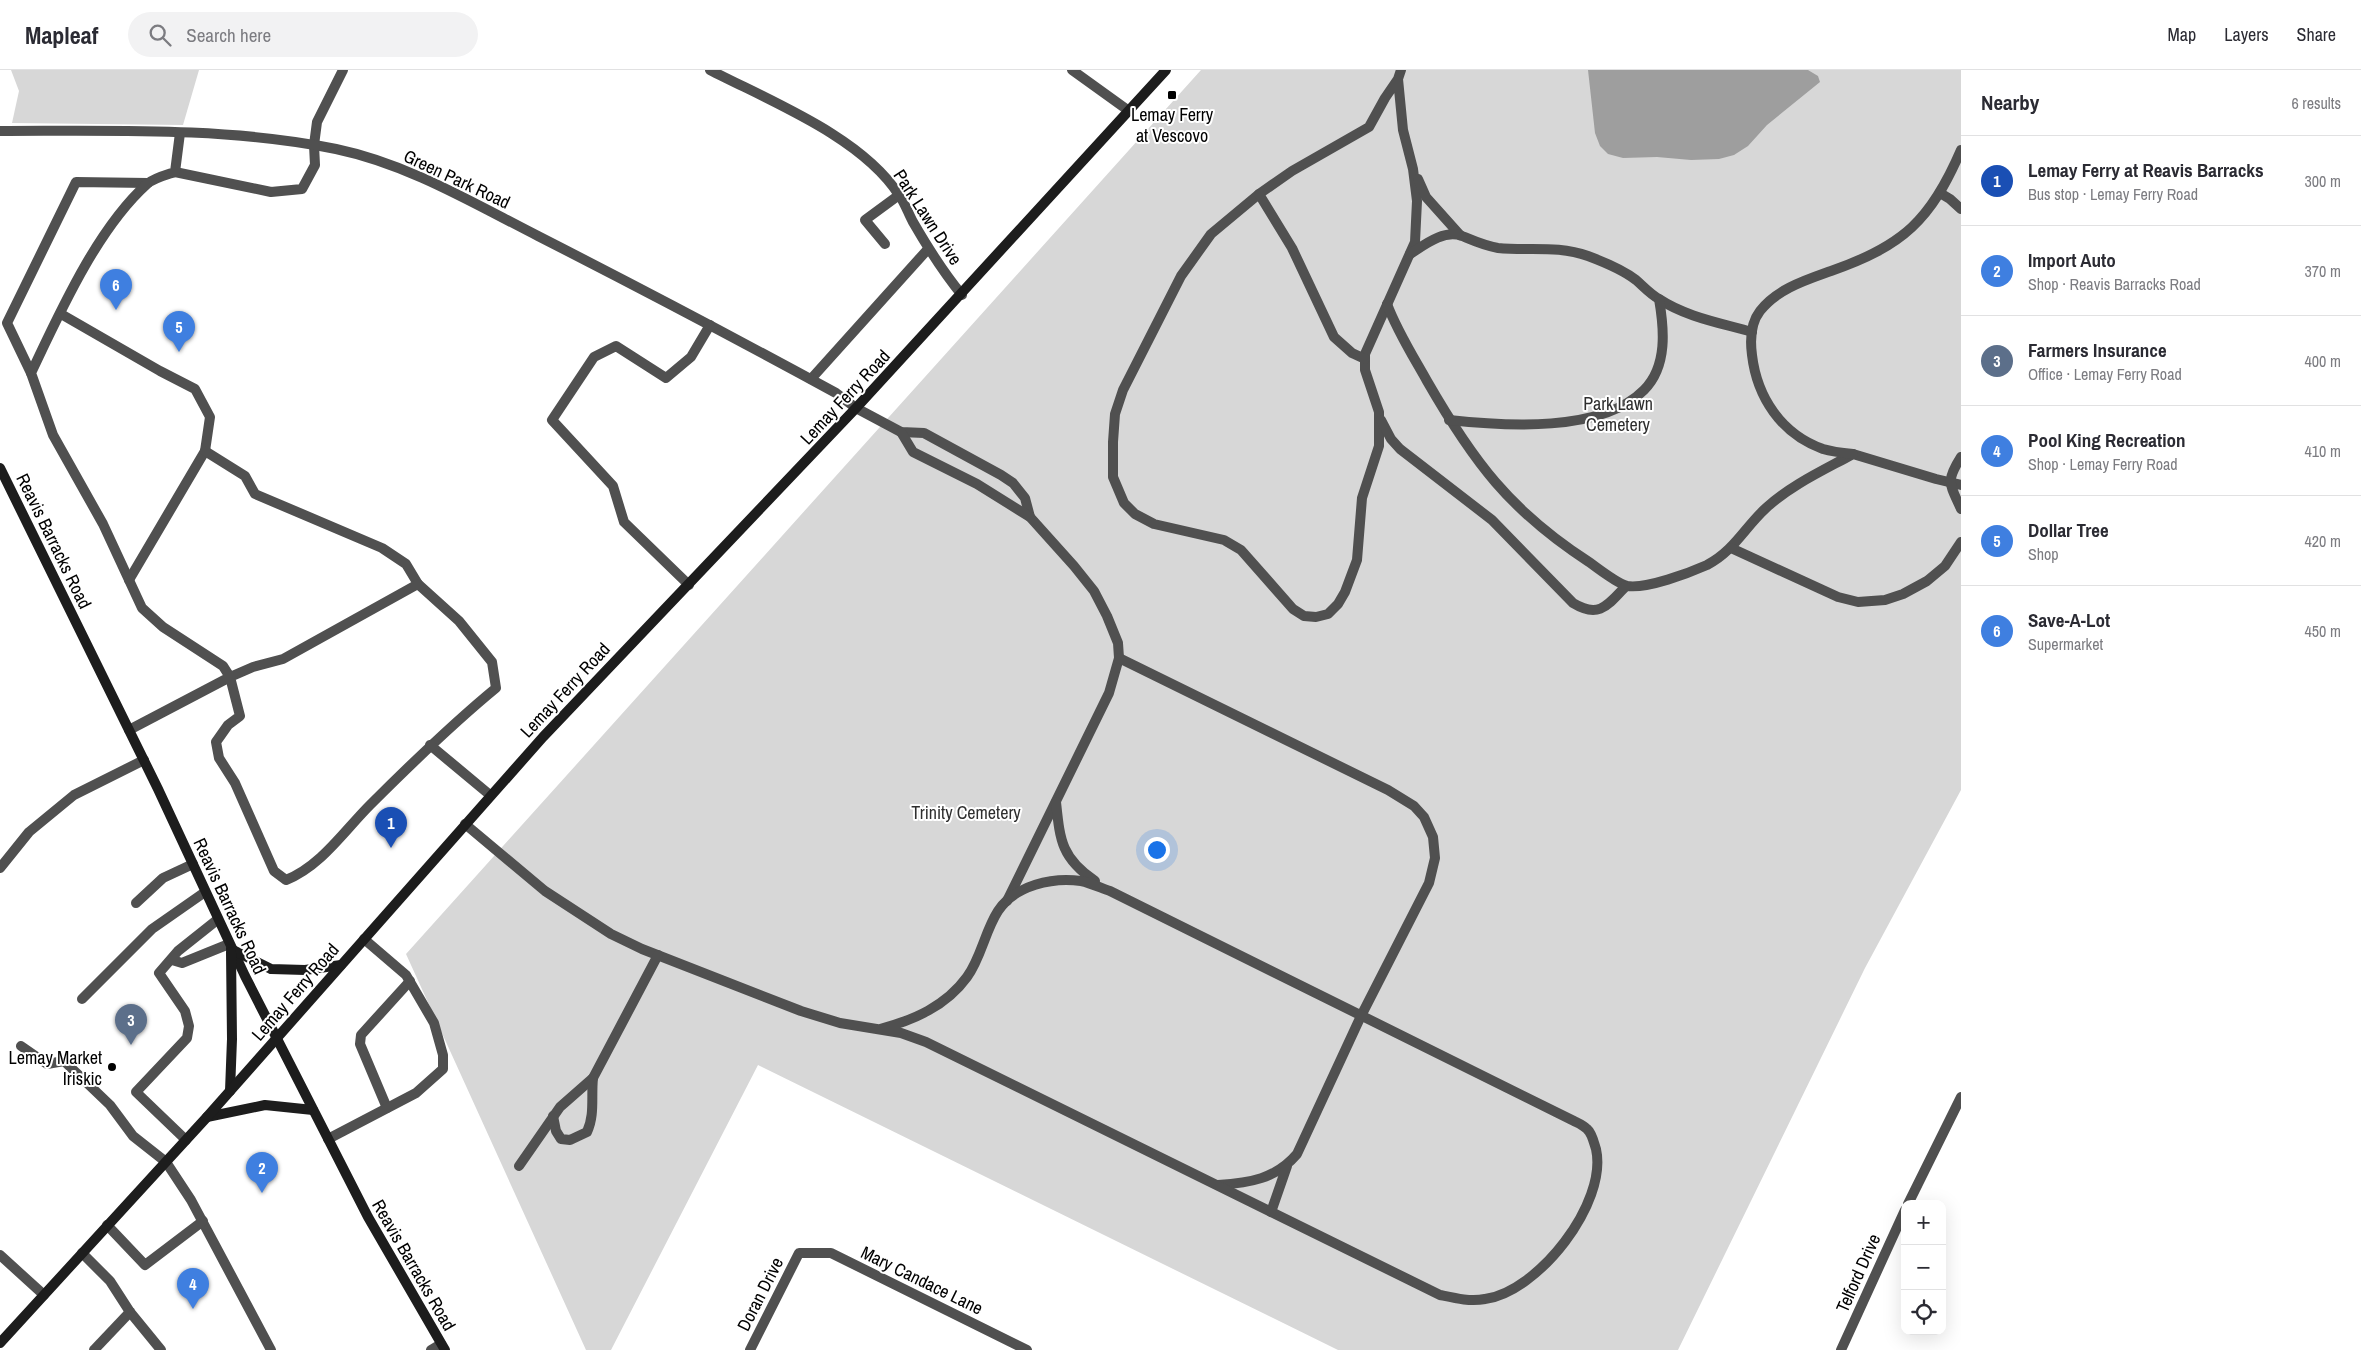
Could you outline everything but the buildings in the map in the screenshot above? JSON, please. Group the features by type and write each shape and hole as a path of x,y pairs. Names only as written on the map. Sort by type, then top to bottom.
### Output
{"main road":[{"name":"Lemay Ferry Road","path":"0,1342 207,1117 490,795 962,295 1166,70"},
{"name":"Reavis Barracks Road","path":"0,468 144,760 217,920 276,1038 368,1217 443,1347"},
{"path":"230,946 271,969 296,970 341,965"},
{"path":"230,946 232,1040 230,1091"},
{"path":"207,1117 264,1105 313,1110"}],"street":[{"path":"205,451 245,476 255,494 382,548 406,564 418,584 459,620 492,662 496,688 430,745 320,858 301,874 286,880 274,872 235,783 219,758 216,742 228,725 240,716 230,677 224,666 163,627 142,608 103,524 53,435 31,373 7,323 76,182 148,183 175,172 271,192 302,189 315,165 314,145 317,122 343,70"},
{"name":"Park Lawn Drive","path":"710,70 830,132 859,152 879,170 899,195 928,249 962,295"},
{"path":"1072,70 1129,111"},
{"path":"1400,75 1403,130 1413,168 1417,201 1415,242 1365,354 1365,370 1380,417 1391,439 1400,449 1492,520 1573,603 1584,610 1601,609 1610,604 1626,586"},
{"path":"1380,417 1378,454 1362,498 1357,560 1345,592 1338,604 1328,614 1316,617 1304,616 1293,609 1241,550 1224,540 1154,524 1135,514 1124,503 1113,477 1115,414 1123,390 1181,276 1196,253 1211,234 1259,194 1292,171 1369,127 1400,75"},
{"name":"Green Park Road","path":"0,131 180,133 314,145 364,156 416,175 710,325 836,392 856,408 901,432"},
{"path":"175,172 180,133"},
{"path":"1961,150 1940,193 1910,229 1887,248 1862,261 1807,280 1779,294 1760,311 1752,325 1753,366 1760,391 1767,404 1790,429 1824,449 1853,454 1961,484"},
{"path":"1413,168 1426,197 1460,235 1475,243 1497,248 1562,249 1587,255 1634,278 1659,299 1701,318 1752,332"},
{"path":"31,373 107,228 148,183"},
{"path":"1940,193 1950,199 1961,210"},
{"path":"1259,194 1292,248 1334,337 1352,353 1365,359"},
{"path":"885,244 865,220 899,195"},
{"path":"1410,254 1429,241 1460,235"},
{"path":"811,379 928,249"},
{"path":"1449,420 1488,424 1537,424 1584,418 1610,412 1630,402 1646,389 1660,359 1664,338 1659,299"},
{"path":"1387,304 1393,322 1449,420 1487,473 1521,511 1562,545 1626,586 1644,585 1686,573 1706,565 1725,554 1766,508 1812,476 1853,454"},
{"path":"61,314 195,389 210,417 205,451 129,580"},
{"path":"689,585 624,522 613,486 552,420 594,357 616,346 666,378 691,357 710,325"},
{"path":"880,1029 927,1012 954,991 968,976 998,911 1006,902 1108,693 1119,658 1118,643 1094,591 1030,517 977,484 913,452 901,432"},
{"path":"901,432 924,433 1000,475 1013,484 1025,498 1030,517"},
{"path":"1961,457 1952,471 1949,482 1961,509"},
{"path":"1731,548 1838,597 1858,602 1885,600 1904,594 1927,581 1945,566 1961,542"},
{"path":"129,730 230,677 253,667 283,659 418,584"},
{"path":"1119,658 1388,790 1414,806 1424,817 1433,837 1434,858 1430,883 1361,1016 1297,1154 1287,1166 1273,1175 1241,1184 1217,1185"},
{"path":"430,745 490,795"},
{"path":"0,868 29,832 74,794 144,760"},
{"path":"1056,801 1060,834 1072,864 1110,891"},
{"path":"466,824 545,891 611,934 801,1011 840,1023 880,1029 926,1042 1440,1295 1460,1300 1486,1299 1508,1291 1535,1274 1560,1250 1582,1215 1593,1191 1597,1172 1597,1154 1588,1129 1110,891 1083,881 1059,879 1035,885 1006,902"},
{"path":"136,903 163,878 193,864"},
{"path":"82,999 152,929 205,892"},
{"path":"186,1140 136,1092 187,1038 189,1026 185,1011 159,973 178,951 217,920"},
{"path":"328,1139 416,1093 442,1069 444,1055 434,1024 410,981 406,975 364,939"},
{"path":"172,960 182,962 230,946"},
{"path":"553,1116 556,1131 561,1139 570,1140 588,1132 593,1120 591,1095 593,1078 658,954"},
{"path":"387,1108 360,1044 361,1034 410,981"},
{"path":"21,1046 47,1064 64,1061 110,1105 133,1136 166,1162 203,1221 271,1350"},
{"path":"519,1166 560,1107 593,1078"},
{"path":"1910,1200 1961,1097"},
{"path":"1271,1212 1287,1166"},
{"name":"Telford Drive","path":"1841,1350 1901,1219"},
{"path":"107,1225 144,1265 203,1221"},
{"path":"82,1253 110,1281 130,1312 161,1350"},
{"name":"Doran Drive","path":"750,1350 799,1253"},
{"name":"Mary Candace Lane","path":"799,1253 831,1253 1027,1350"},
{"path":"0,1255 44,1295"},
{"path":"94,1350 130,1312"},
{"path":"431,1350 443,1347"}],"green space":[{"path":"11,70 199,70 183,125 12,123 19,91"},
{"path":"1201,70 1961,70 1961,790 1865,968 1678,1350 1338,1350 758,1065 611,1350 586,1350 406,954"}],"shaded area":[{"path":"1588,70 1808,70 1818,76 1820,82 1767,125 1748,146 1734,155 1719,159 1691,160 1657,157 1623,158 1608,154 1600,146 1595,133"}],"place":[{"name":"Lemay Ferry at Vescovo","path":"1172,95"},
{"name":"Save-A-Lot","path":"116,310"},
{"name":"Dollar Tree","path":"179,352"},
{"name":"Lemay Ferry at Reavis Barracks","path":"391,848"},
{"name":"Farmers Insurance","path":"131,1045"},
{"name":"Lemay Market Iriskic","path":"112,1067"},
{"name":"Import Auto","path":"262,1193"},
{"name":"Pool King Recreation","path":"193,1309"}],"park label":[{"name":"Park Lawn Cemetery","path":"1618,413"},
{"name":"Trinity Cemetery","path":"966,812"}]}
